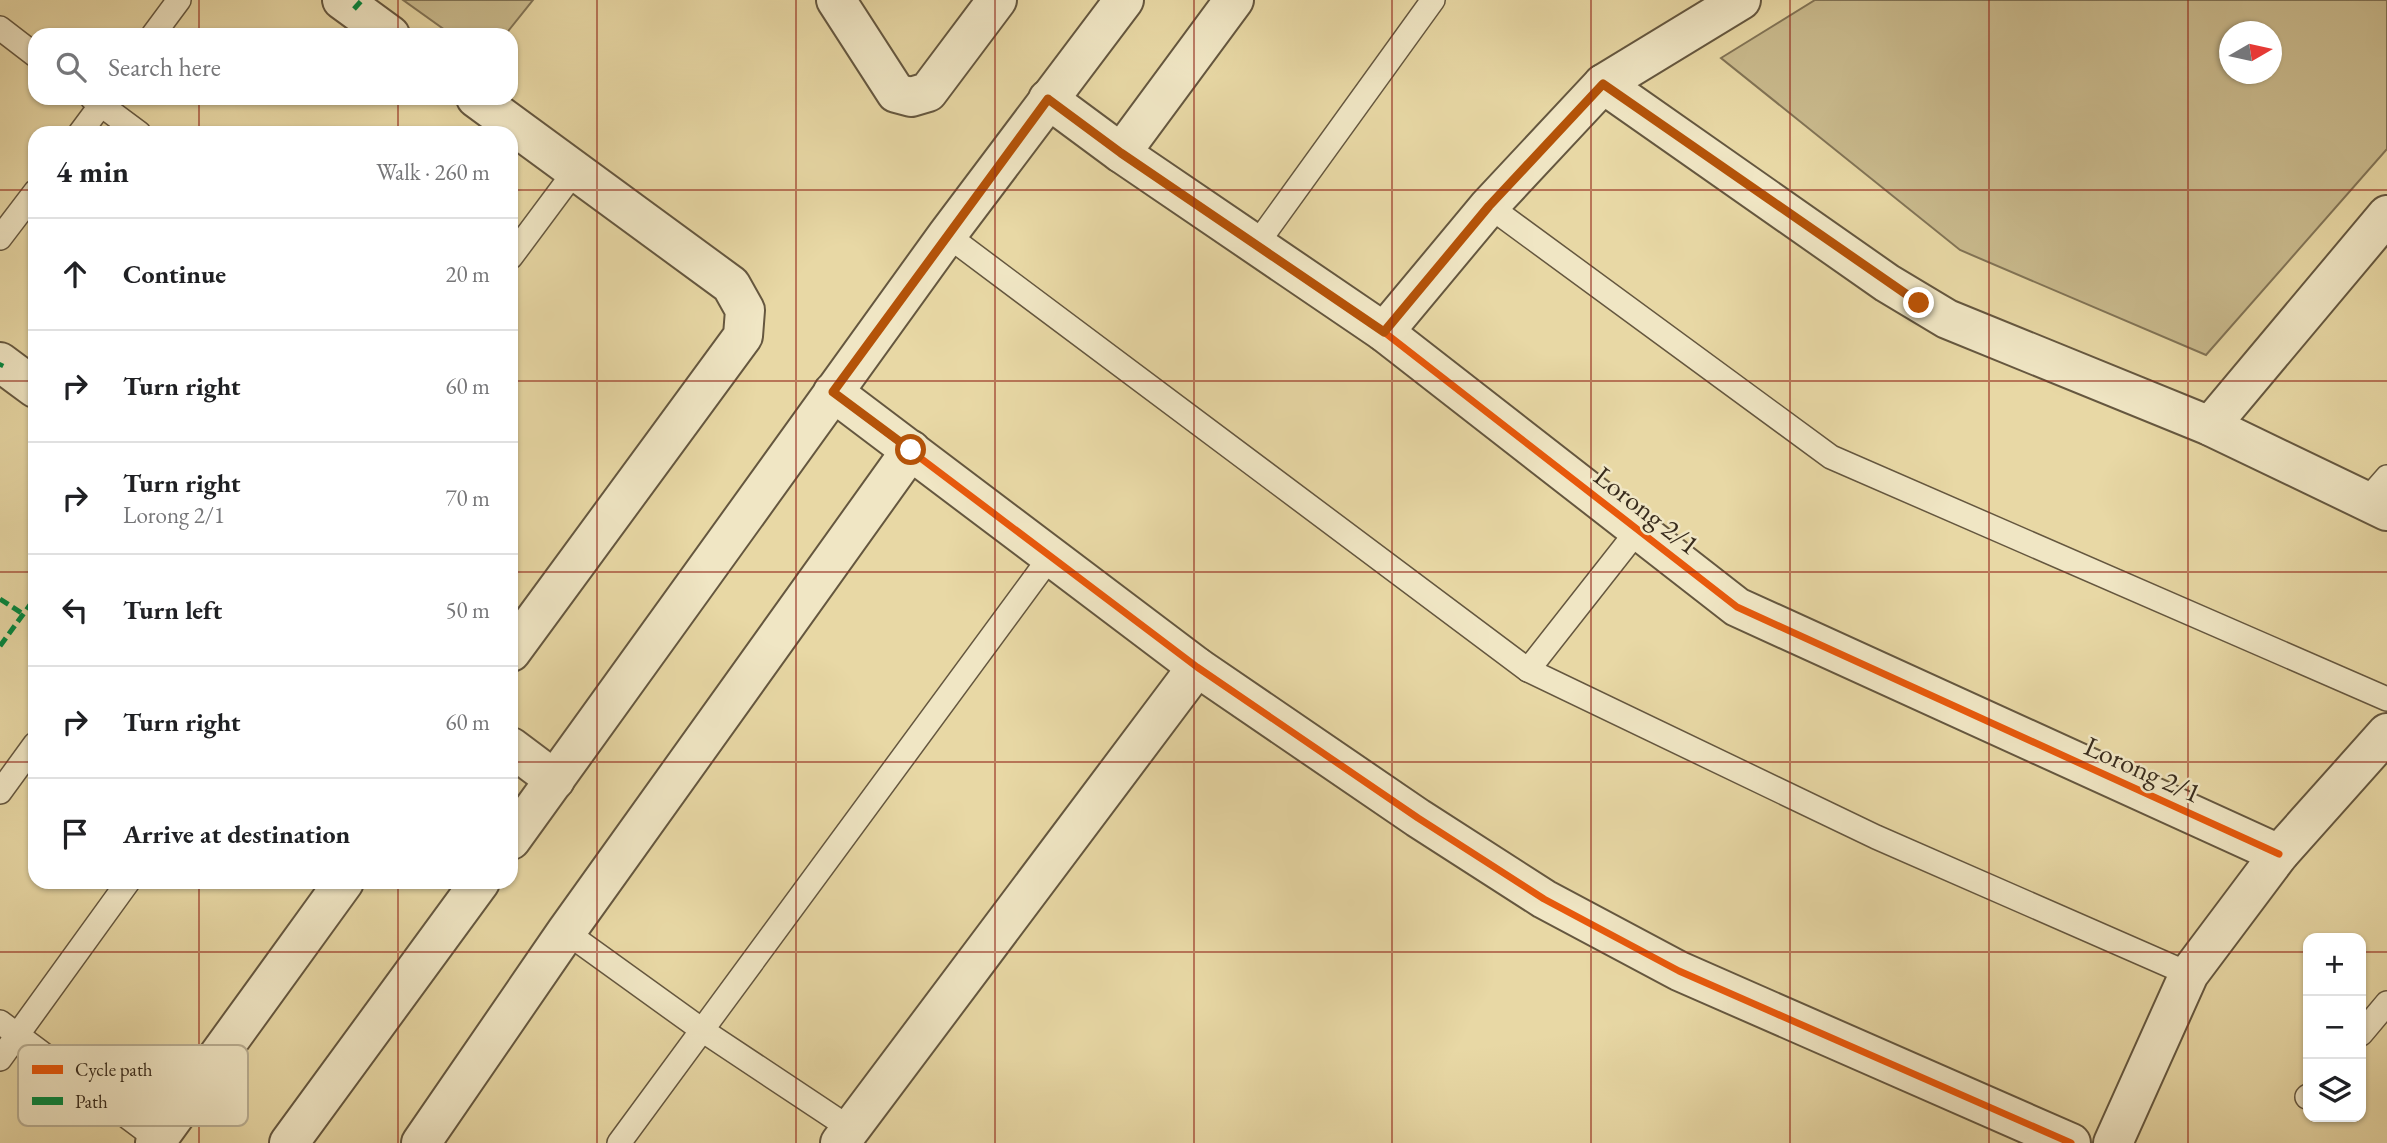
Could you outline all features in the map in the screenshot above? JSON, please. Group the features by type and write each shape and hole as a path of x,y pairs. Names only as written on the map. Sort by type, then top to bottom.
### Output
{"street":[{"path":"342,0 380,28"},
{"path":"836,0 896,93 911,97 928,92 997,0"},
{"path":"518,830 947,235 1124,0"},
{"path":"1121,153 1234,0"},
{"path":"1384,332 1489,206 1603,84 1741,0"},
{"path":"1603,84 1887,283 1938,314 2380,496"},
{"name":"Lorong 2/1","path":"1048,99 1121,153 1384,332 1737,607 2280,854"},
{"path":"485,105 514,126"},
{"path":"518,129 731,285 746,310 743,337 518,642"},
{"path":"2210,426 2387,215"},
{"path":"0,362 28,383"},
{"path":"833,392 1197,667 1418,818 1544,899 1679,971 2071,1143"},
{"path":"421,1143 566,932 911,450"},
{"path":"846,1136 1197,667"},
{"path":"2113,1143 2189,974 2280,854 2387,733"},
{"path":"518,752 555,780"},
{"path":"226,1045 339,889"},
{"path":"289,1143 475,889"},
{"path":"156,1141 167,1126"}],"lane":[{"path":"158,28 179,0"},
{"path":"1256,245 1433,0"},
{"path":"0,28 28,50"},
{"path":"84,126 97,105"},
{"path":"106,105 131,126"},
{"path":"518,248 575,171"},
{"path":"0,238 28,201"},
{"path":"1489,206 1831,457 2387,699"},
{"path":"947,235 1528,670 1876,837 2189,974"},
{"path":"1528,670 1638,530"},
{"path":"619,1143 1051,556"},
{"path":"0,792 28,754"},
{"path":"0,1059 9,1029 122,889"},
{"path":"566,932 846,1136"},
{"path":"2366,1028 2387,1003"},
{"path":"9,1029 30,1045"},
{"path":"136,1126 156,1141"}],"shaded area":[{"path":"403,0 533,0 511,28 442,28"},
{"path":"1815,0 2387,0 2387,149 2206,355 1960,250 1721,58"}],"marked path":[{"path":"354,9 362,0"},
{"path":"0,367 2,363"},
{"path":"0,599 23,614"},
{"path":"0,646 28,608"}],"cycle path":[{"path":"1048,99 1121,153 1384,332 1737,607 2279,854"},
{"path":"833,392 1197,667 1418,818 1544,899 1679,971 2071,1143"}],"route":[{"path":"911,450 833,392 1048,99 1121,153 1384,332 1489,206 1603,84 1919,303"}]}
